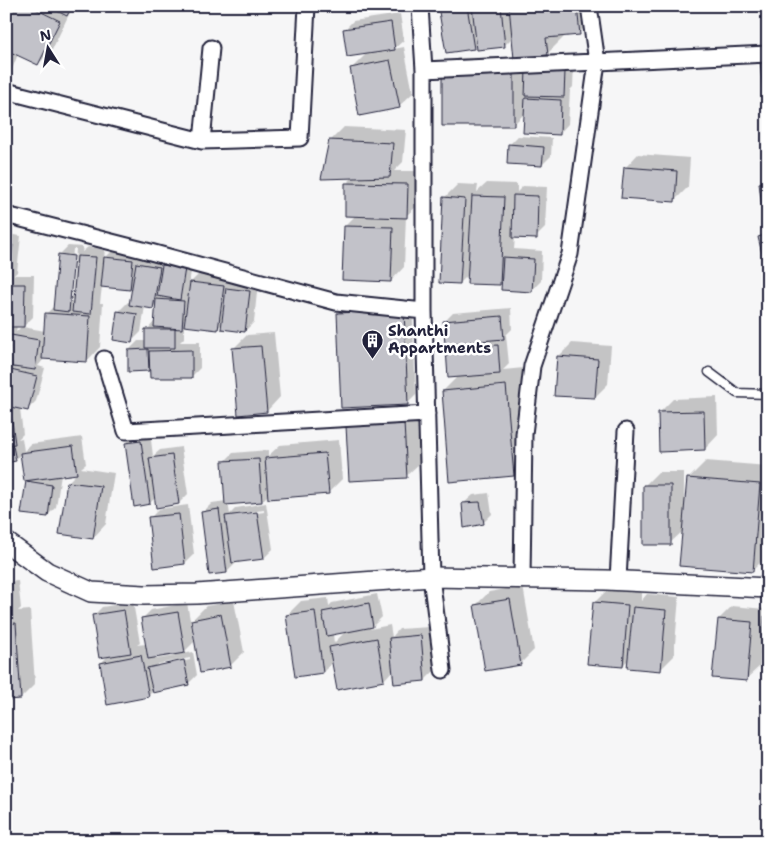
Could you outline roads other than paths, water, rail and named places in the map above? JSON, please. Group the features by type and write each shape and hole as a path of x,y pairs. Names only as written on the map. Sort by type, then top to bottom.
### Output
{"street":[{"path":"6,91 202,141 300,138 307,6"},
{"path":"420,6 424,70 424,311 431,577 444,670"},
{"path":"522,578 524,434 532,366 570,254 597,62 589,6"},
{"path":"202,141 210,48"},
{"path":"424,70 768,54"},
{"path":"6,216 152,252 336,302 424,311"},
{"path":"104,359 126,430 427,414"},
{"path":"618,580 626,431"},
{"path":"6,542 47,572 91,592 144,595 197,594 431,577 618,580 768,588"}],"lane":[{"path":"709,372 737,394 768,394"}],"place":[{"name":"Shanthi Appartments","path":"372,359"}]}
